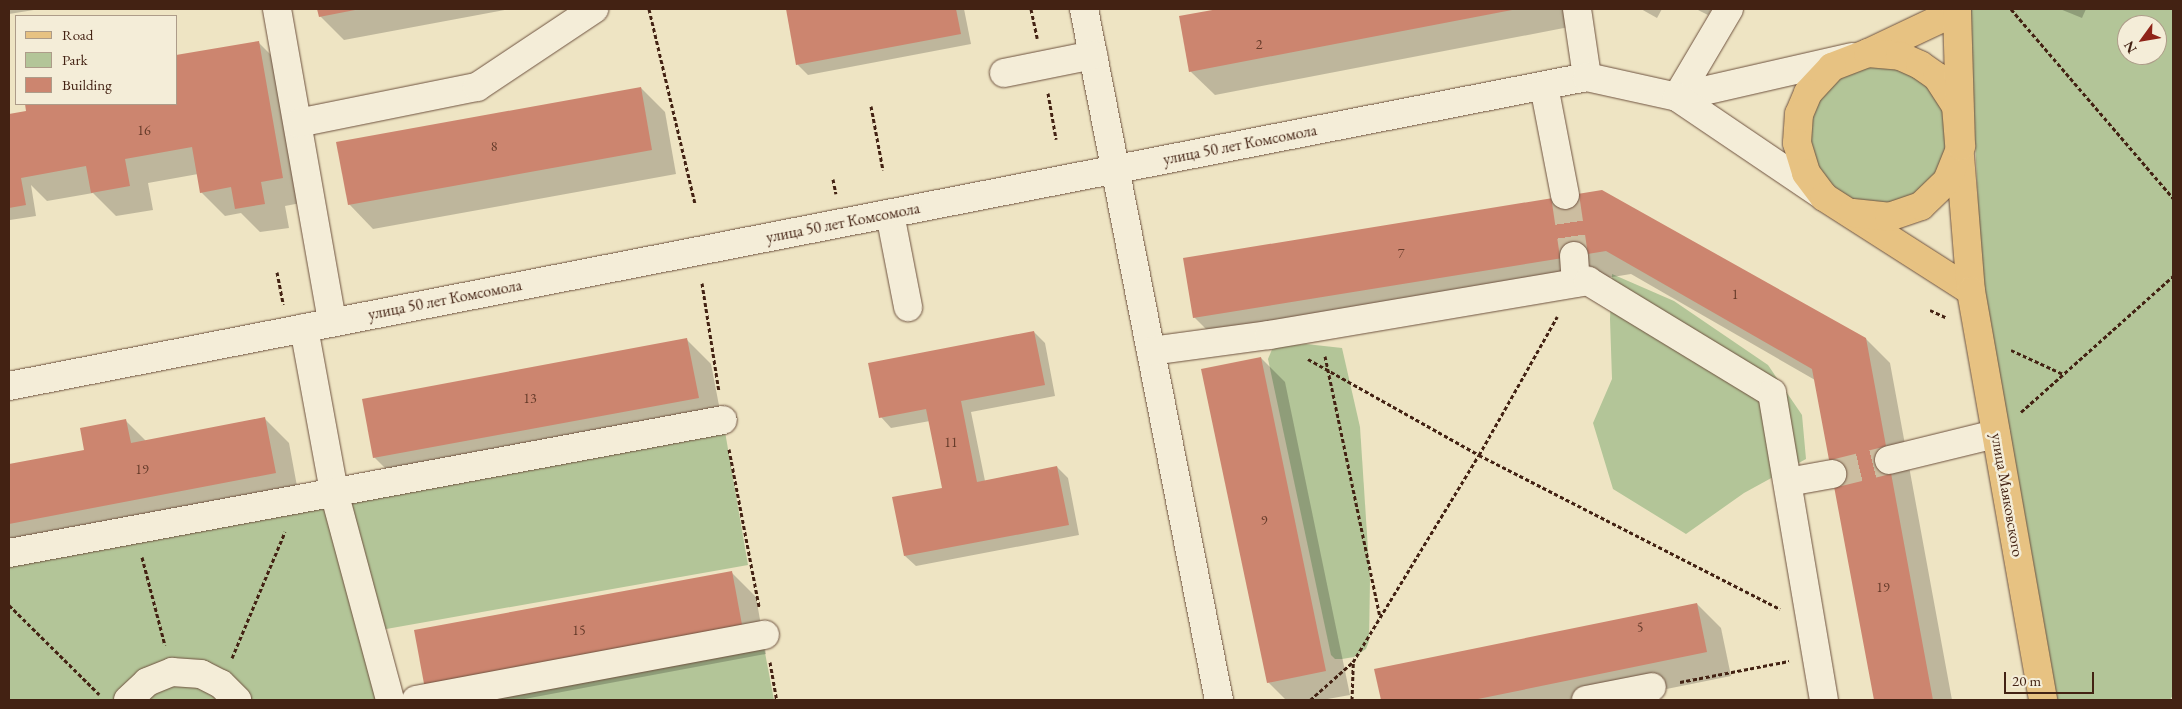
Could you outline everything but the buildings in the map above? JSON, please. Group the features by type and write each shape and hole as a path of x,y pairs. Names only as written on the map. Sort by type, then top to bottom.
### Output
{"main road":[{"path":"1824,197 1854,214 1889,217 1921,206 1947,181 1961,146 1957,10 1868,53 1832,67 1808,92 1799,114 1797,143 1806,174 1824,197 1971,291"},
{"path":"1868,53 1900,56 1920,65 1938,77 1956,106 1961,146"},
{"name":"улица Маяковского","path":"1961,146 1971,291 2043,700"}],"street":[{"path":"277,9 332,322"},
{"path":"298,123 477,87 594,9"},
{"path":"1084,9 1117,169 1219,700"},
{"path":"1577,9 1587,78"},
{"path":"1677,97 1729,9"},
{"path":"1677,97 1868,53"},
{"path":"1004,73 1093,55"},
{"name":"улица 50 лет Комсомола","path":"9,386 1587,78 1677,97"},
{"path":"1544,86 1565,196"},
{"path":"1677,97 1824,197"},
{"path":"890,214 908,307"},
{"path":"1574,256 1576,283"},
{"path":"1151,351 1321,327 1588,282 1772,393 1824,700"},
{"path":"304,328 334,492 390,700"},
{"path":"9,553 724,420"},
{"path":"1889,460 1996,434"},
{"path":"1788,482 1832,474"},
{"path":"416,700 764,635"},
{"path":"128,700 147,682 172,672 202,674 229,692"},
{"path":"1586,700 1652,687"}],"path":[{"path":"649,9 695,203"},
{"path":"2011,9 2173,198"},
{"path":"872,106 883,170"},
{"path":"2018,415 2173,276"},
{"path":"702,282 724,420 777,700"},
{"path":"1310,700 1353,662 1479,455 1576,283"},
{"path":"1321,327 1328,371 1380,617"},
{"path":"1269,335 1328,371 1479,455 1812,625"},
{"path":"229,692 300,498"},
{"path":"135,529 172,672"},
{"path":"9,605 106,700"},
{"path":"1652,687 1817,656"},
{"path":"1352,700 1353,662"}],"green space":[{"path":"1969,9 2173,9 2173,695 2170,700 2055,700 1982,290"},
{"path":"1870,59 1905,63 1952,111 1942,180 1883,212 1832,196 1802,135 1813,96"},
{"path":"1612,274 1674,301 1768,365 1802,415 1806,459 1744,493 1686,534 1613,489 1593,423 1612,379 1610,319"},
{"path":"1306,344 1342,348 1360,427 1370,580 1369,641 1366,649 1354,657 1342,659 1335,659 1331,655 1268,359 1273,347"},
{"path":"723,420 748,565 375,631 341,495"},
{"path":"330,498 382,700 9,700 9,556"},
{"path":"762,637 774,700 418,700"}],"tunnel":[{"path":"1565,195 1574,256"},
{"path":"1832,474 1889,460"}]}
